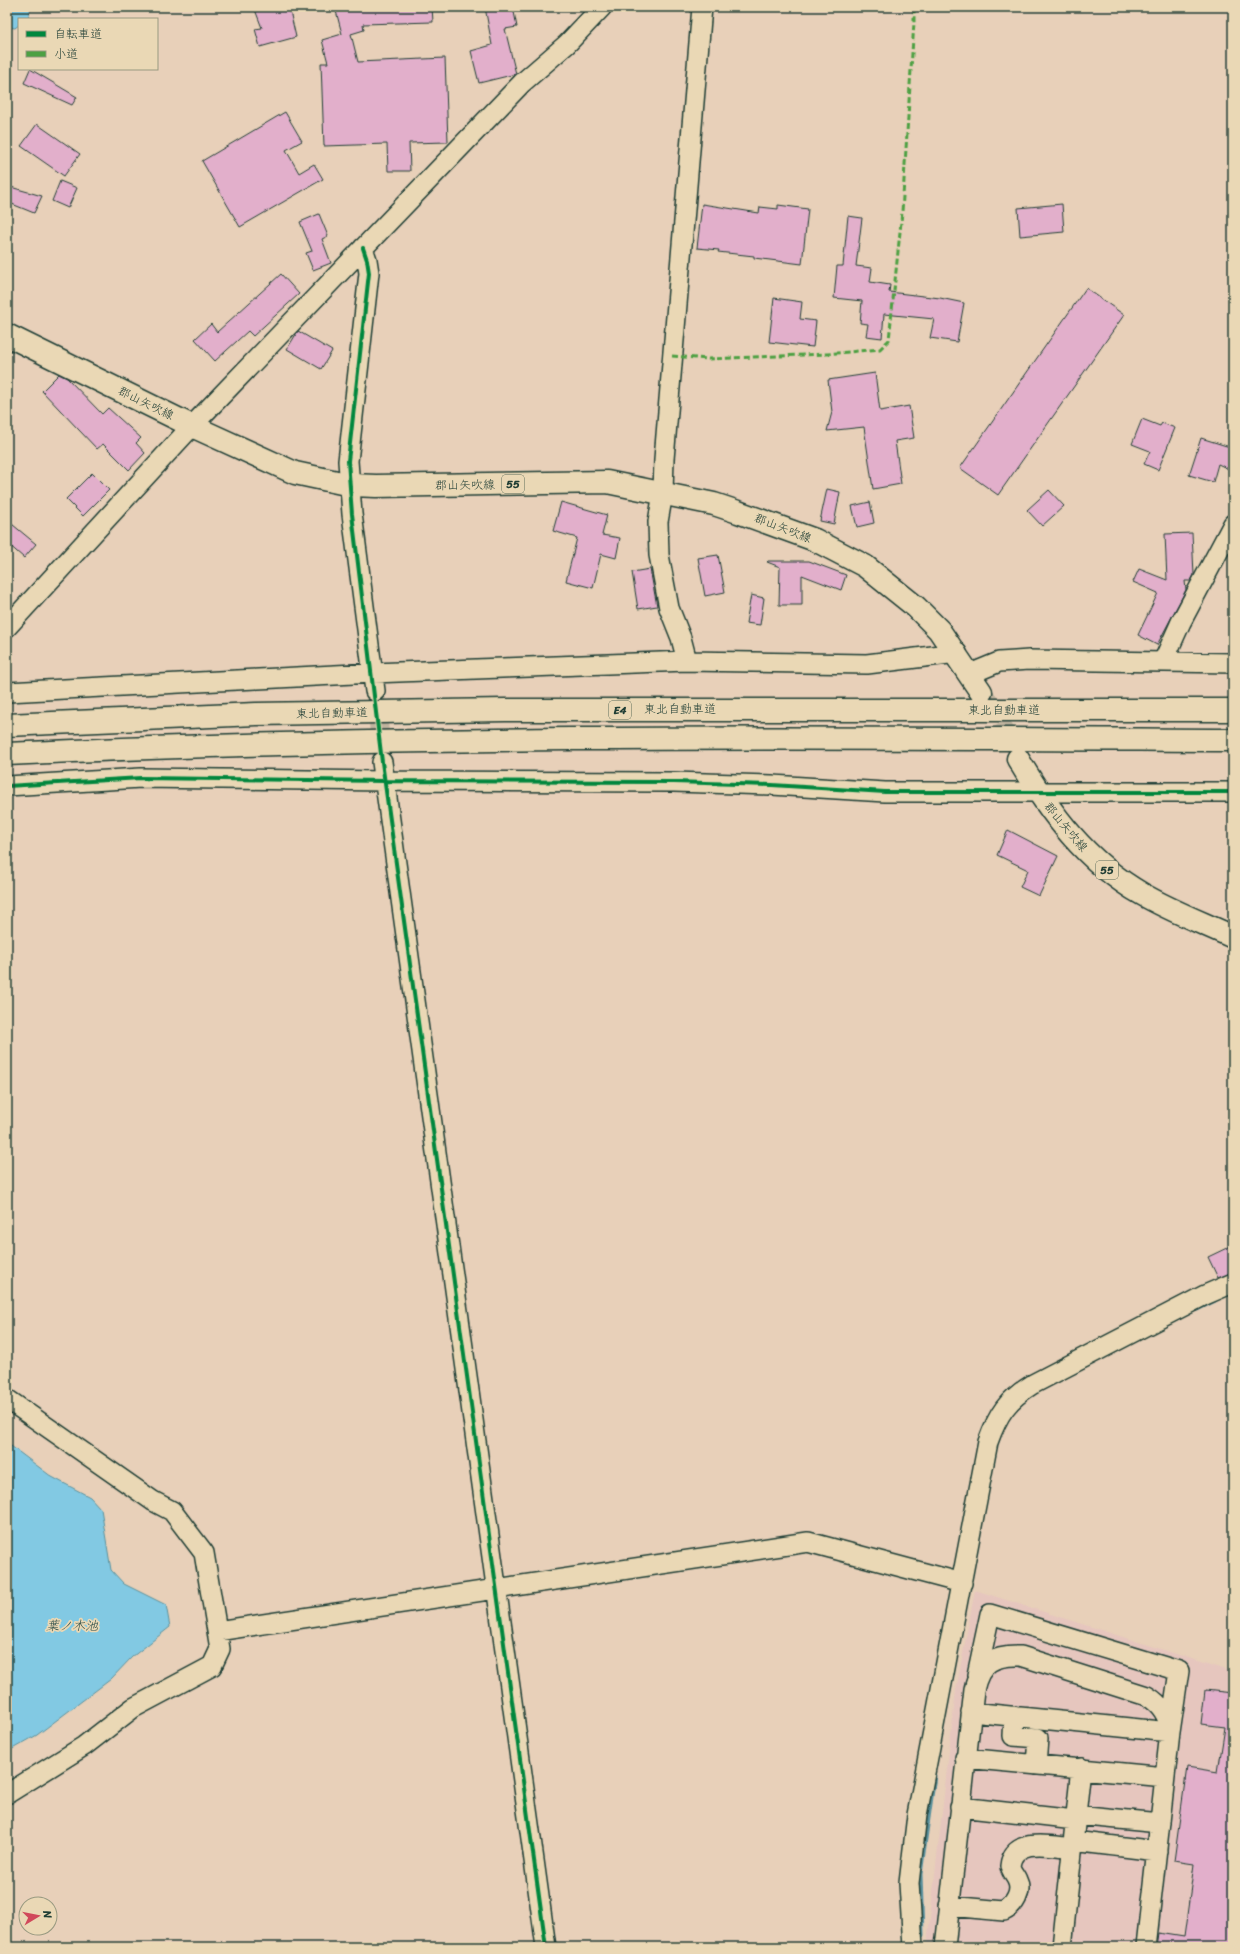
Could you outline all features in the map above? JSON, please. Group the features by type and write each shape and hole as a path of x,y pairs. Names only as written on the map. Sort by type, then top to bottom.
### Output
{"main road":[{"name":"郡山矢吹線","path":"7,335 192,426 296,473 351,485 429,486 607,482 714,504 738,512 815,540 865,566 916,607 939,630 957,654 975,683"},
{"name":"東北自動車道","path":"7,725 256,714 506,710 1233,710"},
{"path":"7,754 258,744 390,741 671,739 1233,740"},
{"name":"郡山矢吹線","path":"1018,759 1038,792 1076,842 1101,866 1148,898 1233,937"}],"street":[{"path":"7,627 192,426 522,83 567,44 602,7"},
{"path":"687,661 681,638 669,608 658,555 658,522 663,493 664,459 702,7"},
{"path":"363,248 368,260 368,273 348,461 352,514 374,682"},
{"path":"1163,662 1181,622 1233,524"},
{"path":"7,692 374,682 687,661 867,664 957,654"},
{"path":"975,683 999,662 1028,660 1233,663"},
{"path":"382,762 546,1947"},
{"path":"7,786 141,778 674,782 772,785 885,792 1233,792"},
{"path":"914,1947 909,1883 917,1815 988,1442 996,1421 1007,1404 1033,1384 1205,1295 1233,1283"},
{"path":"7,1399 153,1501 172,1511 204,1554 220,1649 212,1666 133,1708 84,1746 7,1794"},
{"path":"217,1631 808,1542 962,1583"},
{"path":"945,1947 971,1712 990,1614 1179,1671 1170,1732 1146,1947"},
{"path":"977,1676 991,1660 1008,1656 1021,1656 1147,1696 1159,1705 1168,1718 1170,1732"},
{"path":"971,1712 1170,1732"},
{"path":"1014,1716 1013,1736 1038,1738 1036,1764"},
{"path":"965,1758 1165,1777"},
{"path":"1062,1947 1081,1768"},
{"path":"960,1807 1076,1818 1160,1823"},
{"path":"949,1906 1004,1911 1013,1904 1018,1893 1018,1882 1010,1866 1013,1855 1027,1845 1073,1845 1156,1851"}],"shaded area":[{"path":"975,1590 1233,1672 1233,1947 928,1947 928,1935 956,1690"}],"water":[{"path":"7,7 31,7 28,18 18,18 18,26 15,28 7,27"},
{"name":"葉ノ木池","path":"7,1443 52,1477 90,1497 101,1509 111,1570 124,1584 166,1605 170,1627 132,1657 111,1679 37,1735 7,1752"}],"building":[{"path":"254,7 289,7 296,37 260,47 255,29 262,28"},
{"path":"335,7 432,7 433,22 363,24 364,30 351,34 358,62 445,58 448,142 409,143 410,171 388,171 387,144 324,146 321,63 328,63 322,40 342,34"},
{"path":"485,7 513,7 517,27 505,29 516,74 479,83 471,51 492,45"},
{"path":"30,70 32,70 77,97 72,105 24,83"},
{"path":"285,112 302,141 286,150 299,173 314,164 323,179 240,227 202,161"},
{"path":"37,124 80,154 64,176 21,146"},
{"path":"60,181 77,188 68,208 52,201"},
{"path":"7,186 42,196 34,213 7,202"},
{"path":"702,204 759,213 760,207 778,209 778,205 808,209 802,264 718,252 719,250 697,248"},
{"path":"1062,204 1064,232 1020,236 1018,208"},
{"path":"319,214 328,236 322,239 331,263 313,270 306,253 312,251 300,222"},
{"path":"848,216 862,218 856,266 872,268 870,282 890,285 889,292 940,298 964,303 957,342 930,338 934,319 884,314 882,338 866,336 868,324 860,323 862,301 834,298 837,266 843,266"},
{"path":"281,274 299,294 253,336 248,331 215,361 195,339 211,324 217,332"},
{"path":"1086,288 1124,315 998,495 960,468"},
{"path":"774,298 802,302 800,319 816,321 813,347 769,342"},
{"path":"298,331 332,351 321,369 287,349"},
{"path":"875,373 880,411 909,406 914,438 895,441 901,484 873,489 864,427 827,431 832,412 828,380"},
{"path":"59,374 67,378 102,414 108,408 141,438 136,443 145,453 129,470 103,444 97,449 42,391"},
{"path":"1142,419 1160,426 1162,423 1175,428 1158,470 1144,464 1150,451 1132,444"},
{"path":"1201,438 1233,448 1233,471 1218,464 1213,482 1189,475"},
{"path":"92,473 109,490 83,516 66,499"},
{"path":"827,489 840,492 834,524 820,521"},
{"path":"1049,490 1064,506 1042,526 1027,510"},
{"path":"561,502 607,515 602,535 620,538 616,558 601,554 593,588 566,581 577,538 553,531"},
{"path":"870,502 874,523 857,527 852,506"},
{"path":"7,520 36,544 24,558 7,543"},
{"path":"1192,533 1194,575 1191,581 1185,581 1186,590 1157,645 1138,635 1158,593 1133,582 1139,569 1167,580 1165,534"},
{"path":"718,555 725,592 705,596 698,558"},
{"path":"809,561 846,575 841,590 802,575 802,605 779,605 780,567 767,562"},
{"path":"650,569 657,606 638,609 632,572"},
{"path":"751,595 764,598 760,625 746,623"},
{"path":"1008,830 1058,856 1039,896 1020,887 1028,870 997,855"},
{"path":"1233,1245 1233,1272 1218,1278 1208,1257"},
{"path":"1205,1690 1233,1693 1233,1947 1157,1947 1159,1933 1184,1937 1194,1864 1174,1861 1187,1767 1218,1772 1225,1727 1201,1724"}],"waterway":[{"path":"1197,1309 1215,1300"},
{"path":"922,1935 920,1874 934,1776"}],"tunnel":[{"path":"375,691 382,755"},
{"path":"983,695 1016,754"}],"marked path":[{"path":"672,356 708,359 827,354 880,349 889,340 902,212 914,7"}],"cycle path":[{"path":"363,248 369,273 348,461 352,514 382,762 546,1947"},
{"path":"7,786 141,778 674,782 772,785 885,792 1233,792"}]}
